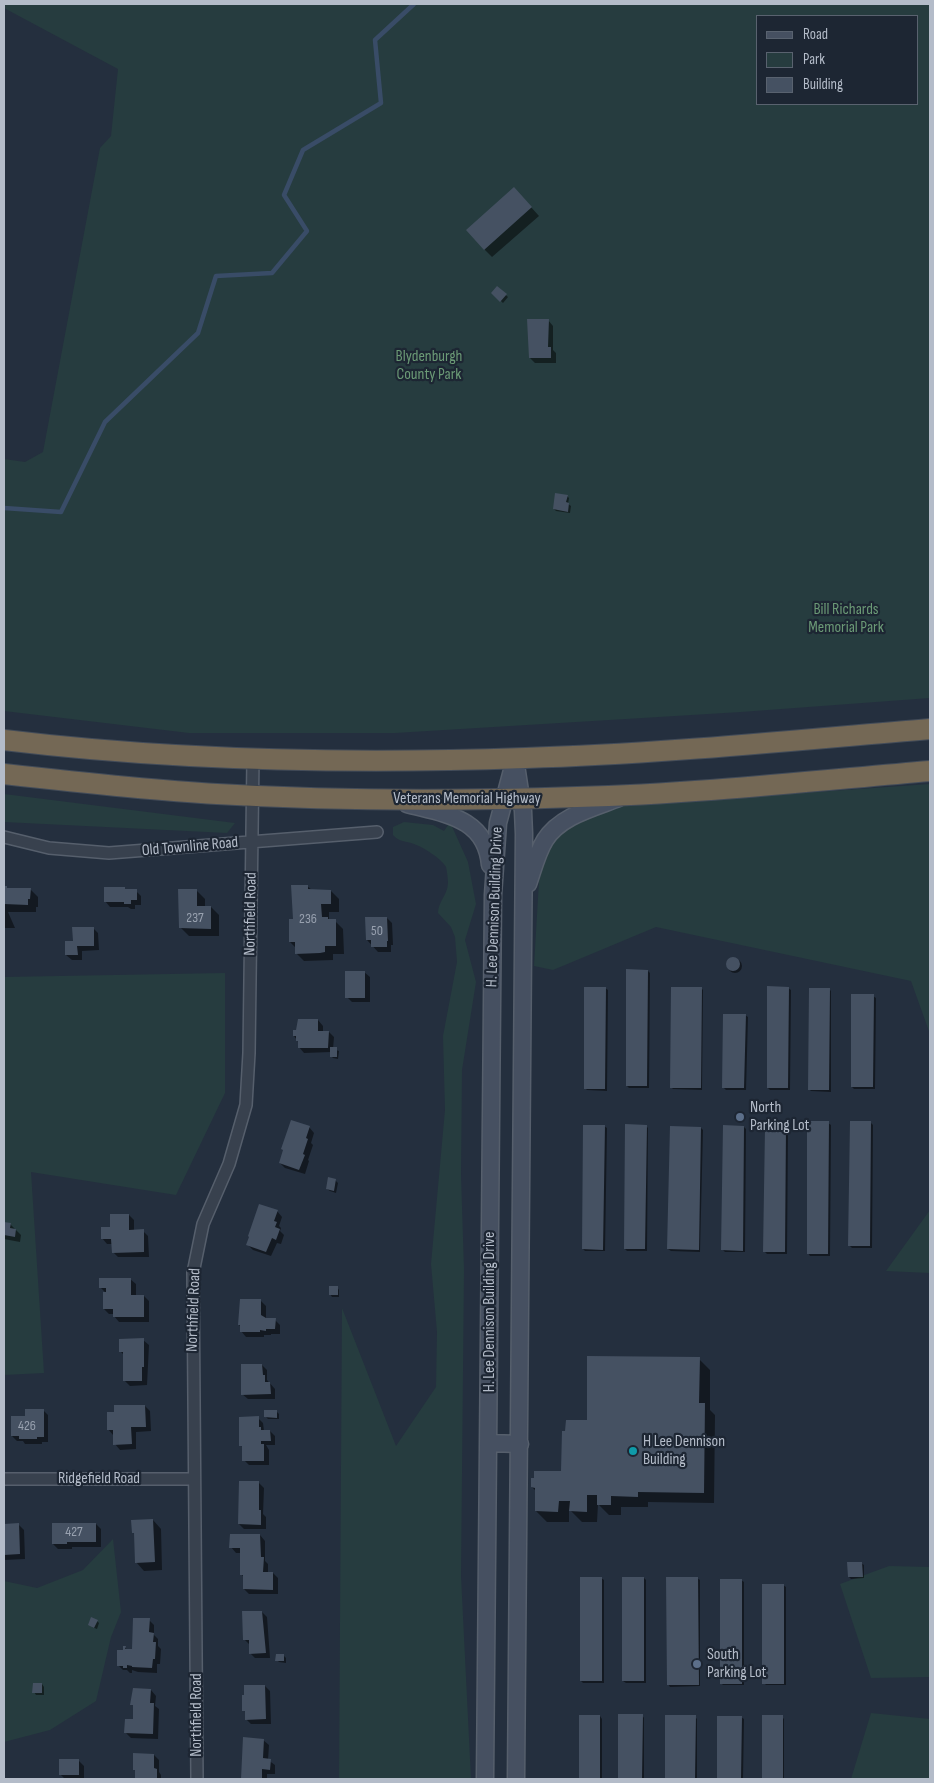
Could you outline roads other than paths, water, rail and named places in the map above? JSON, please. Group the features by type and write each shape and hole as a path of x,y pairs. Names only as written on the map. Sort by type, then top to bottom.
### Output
{"highway":[{"path":"4,740 155,754 253,759 422,761 640,752 930,729"},
{"name":"Veterans Memorial Highway","path":"4,774 252,796 388,800 512,799 628,795 928,772"}],"street":[{"name":"H. Lee Dennison Building Drive","path":"485,1779 493,895 498,823 512,799 515,758"},
{"name":"Northfield Road","path":"197,1779 193,1273 203,1224 229,1164 246,1105 250,1053 253,759"},
{"path":"524,896 540,850 554,830 574,816 628,795"},
{"name":"H. Lee Dennison Building Drive","path":"512,799 524,824 516,1779"},
{"path":"388,800 457,818 476,831 485,843 489,855 493,895"},
{"name":"Old Townline Road","path":"4,837 49,848 109,853 377,832"},
{"path":"488,1443 520,1444"},
{"name":"Ridgefield Road","path":"4,1479 194,1479"}],"waterway":[{"path":"4,508 61,512 105,422 198,333 216,276 272,273 307,231 284,195 303,150 381,103 375,40 414,4"}],"place":[{"name":"North Parking Lot","path":"740,1117"},
{"name":"H Lee Dennison Building","path":"633,1451"},
{"name":"South Parking Lot","path":"697,1664"}],"park label":[{"name":"Blydenburgh County Park","path":"429,366"},
{"name":"Bill Richards Memorial Park","path":"846,619"}]}
